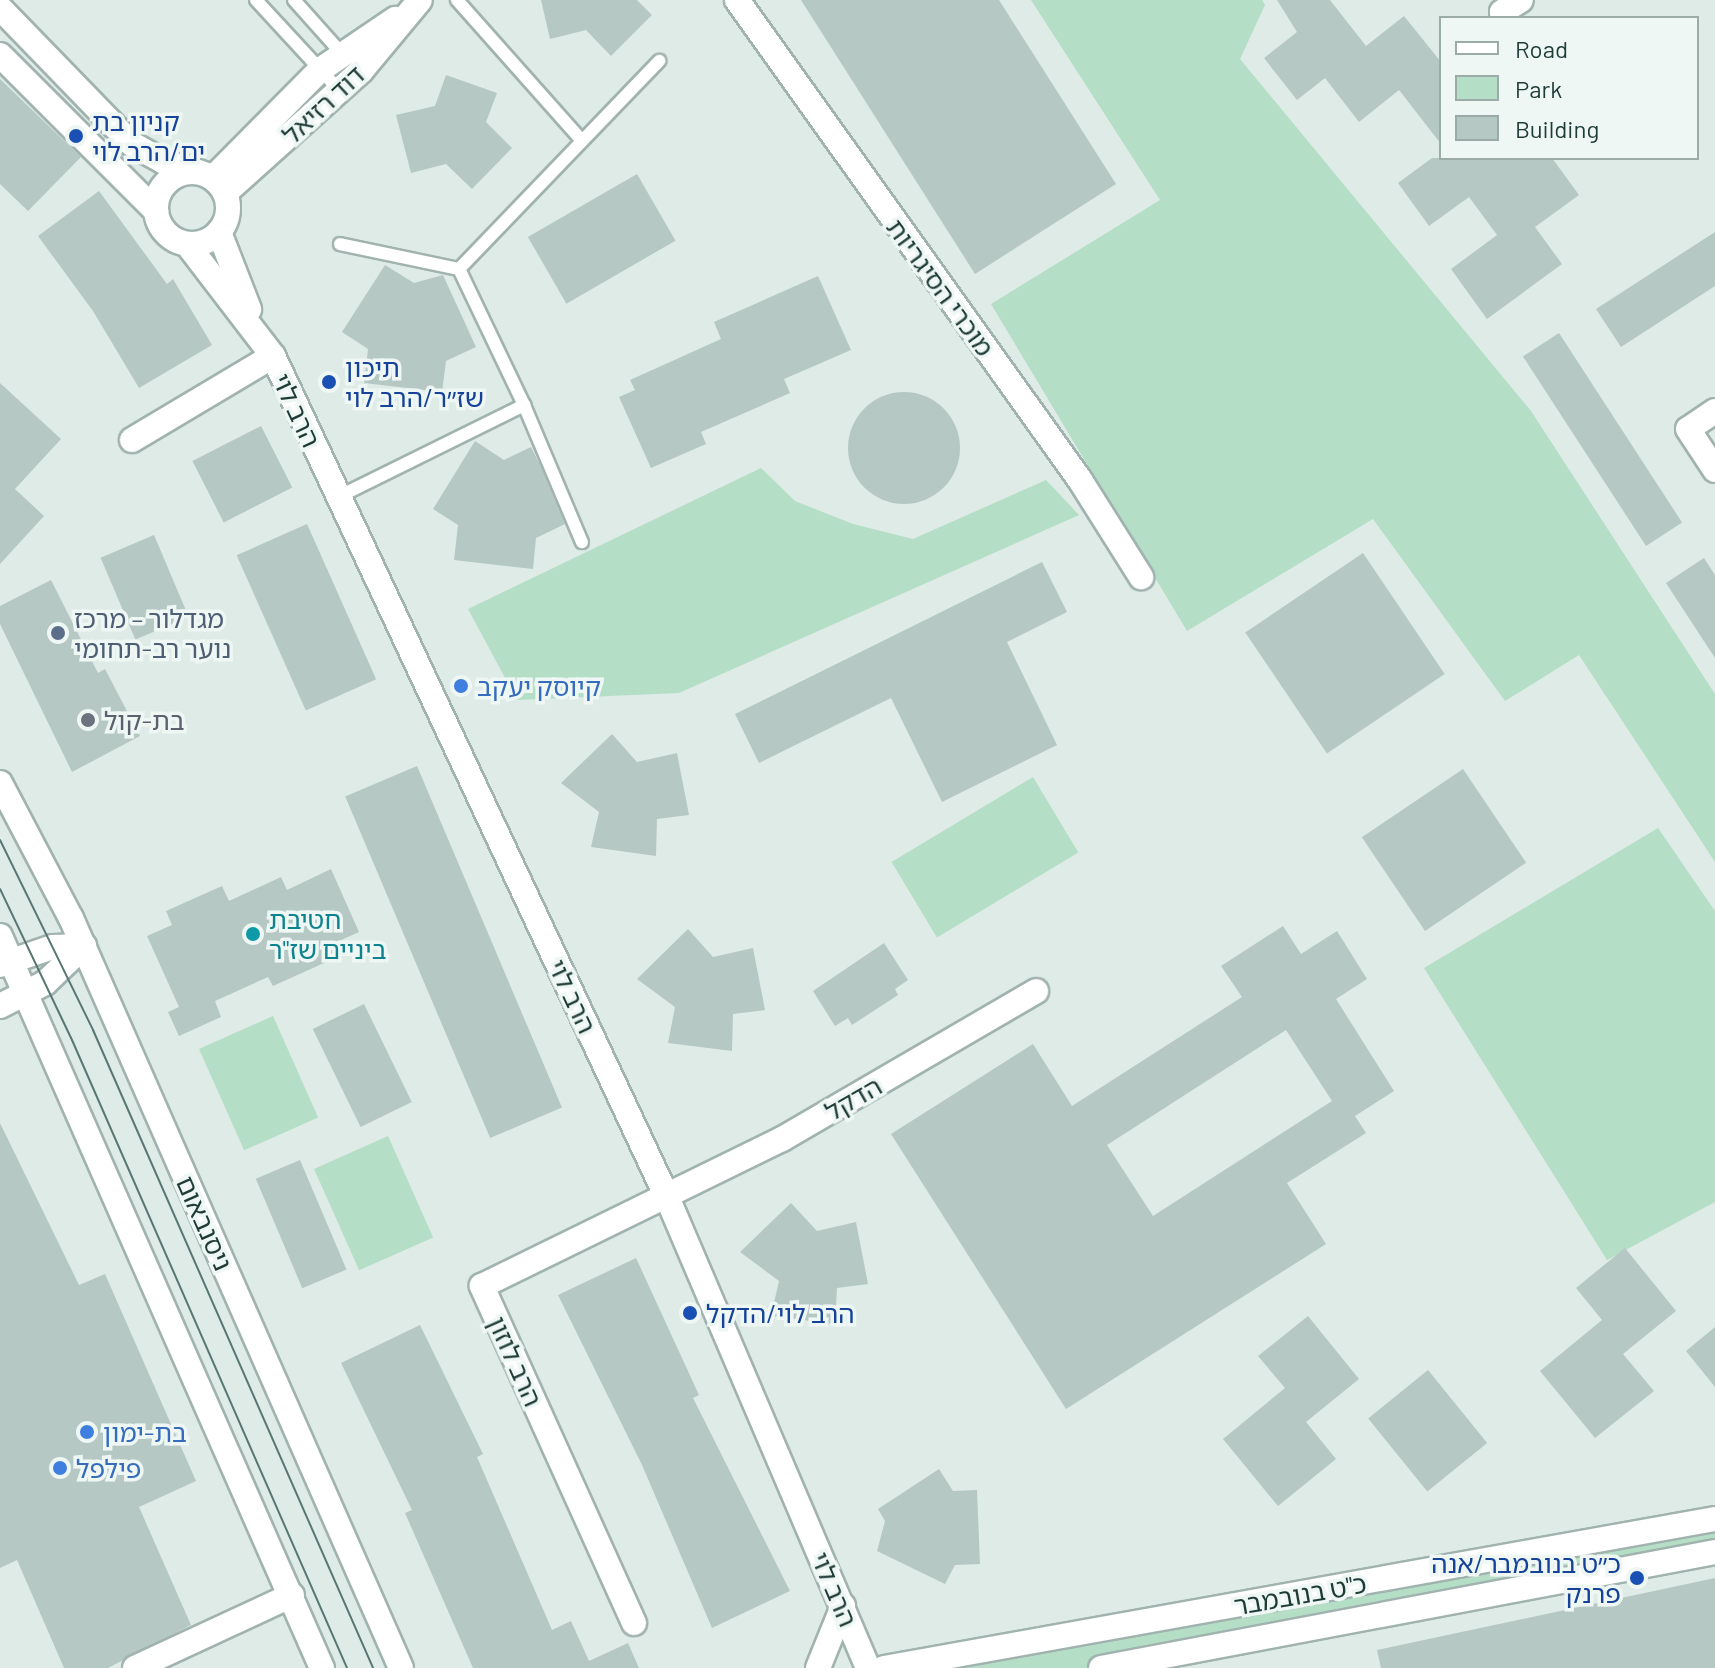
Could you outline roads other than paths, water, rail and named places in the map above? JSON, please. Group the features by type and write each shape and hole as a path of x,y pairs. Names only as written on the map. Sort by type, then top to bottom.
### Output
{"street":[{"name":"מוכרי הסיגריות","path":"737,0 1080,480 1141,577"},
{"path":"1505,16 1502,12 1521,0"},
{"name":"דוד רזיאל","path":"213,181 320,70 417,4"},
{"name":"דוד רזיאל","path":"213,181 361,71 417,4"},
{"path":"0,8 132,144 164,162 213,181 228,213 219,232 187,244 166,233 156,211 0,55"},
{"path":"156,211 168,181 213,181"},
{"name":"הרב לוי","path":"219,232 258,334"},
{"name":"הרב לוי","path":"187,244 273,356 667,1197 868,1668"},
{"path":"132,440 273,356"},
{"path":"1715,411 1688,429 1715,470"},
{"name":"ניסנבאום","path":"0,783 84,946 401,1668"},
{"path":"0,936 6,962 27,994 322,1668"},
{"path":"6,962 53,947 84,946"},
{"path":"0,1006 27,994 64,968 84,946"},
{"name":"הדקל","path":"667,1197 782,1139 1036,991"},
{"name":"הרב לוזון","path":"634,1623 482,1286 667,1197"},
{"name":"כ\"ט בנובמבר","path":"884,1668 1715,1519"},
{"name":"כ\"ט בנובמבר","path":"1101,1668 1715,1552"},
{"path":"135,1668 292,1595"},
{"path":"818,1668 843,1606"}],"lane":[{"path":"256,0 339,90"},
{"path":"294,0 361,71"},
{"path":"457,0 582,141"},
{"path":"459,269 659,61"},
{"path":"340,244 459,269"},
{"path":"459,269 524,405 582,542"},
{"path":"338,497 524,405"}],"tram line":[{"path":"0,840 93,1030 373,1668"},
{"path":"0,889 72,1040 347,1668"}],"place":[{"name":"קניון בת ים/הרב לוי","path":"76,136"},
{"name":"תיכון שז״ר/הרב לוי","path":"329,382"},
{"name":"מגדלור – מרכז נוער רב-תחומי","path":"58,633"},
{"name":"קיוסק יעקב","path":"461,686"},
{"name":"בת-קול","path":"88,720"},
{"name":"חטיבת ביניים שז\"ר","path":"253,934"},
{"name":"הרב לוי/הדקל","path":"690,1313"},
{"name":"בת-ימון","path":"87,1432"},
{"name":"פילפל","path":"60,1468"},
{"name":"כ״ט בנובמבר/אנה פרנק","path":"1637,1578"}]}
